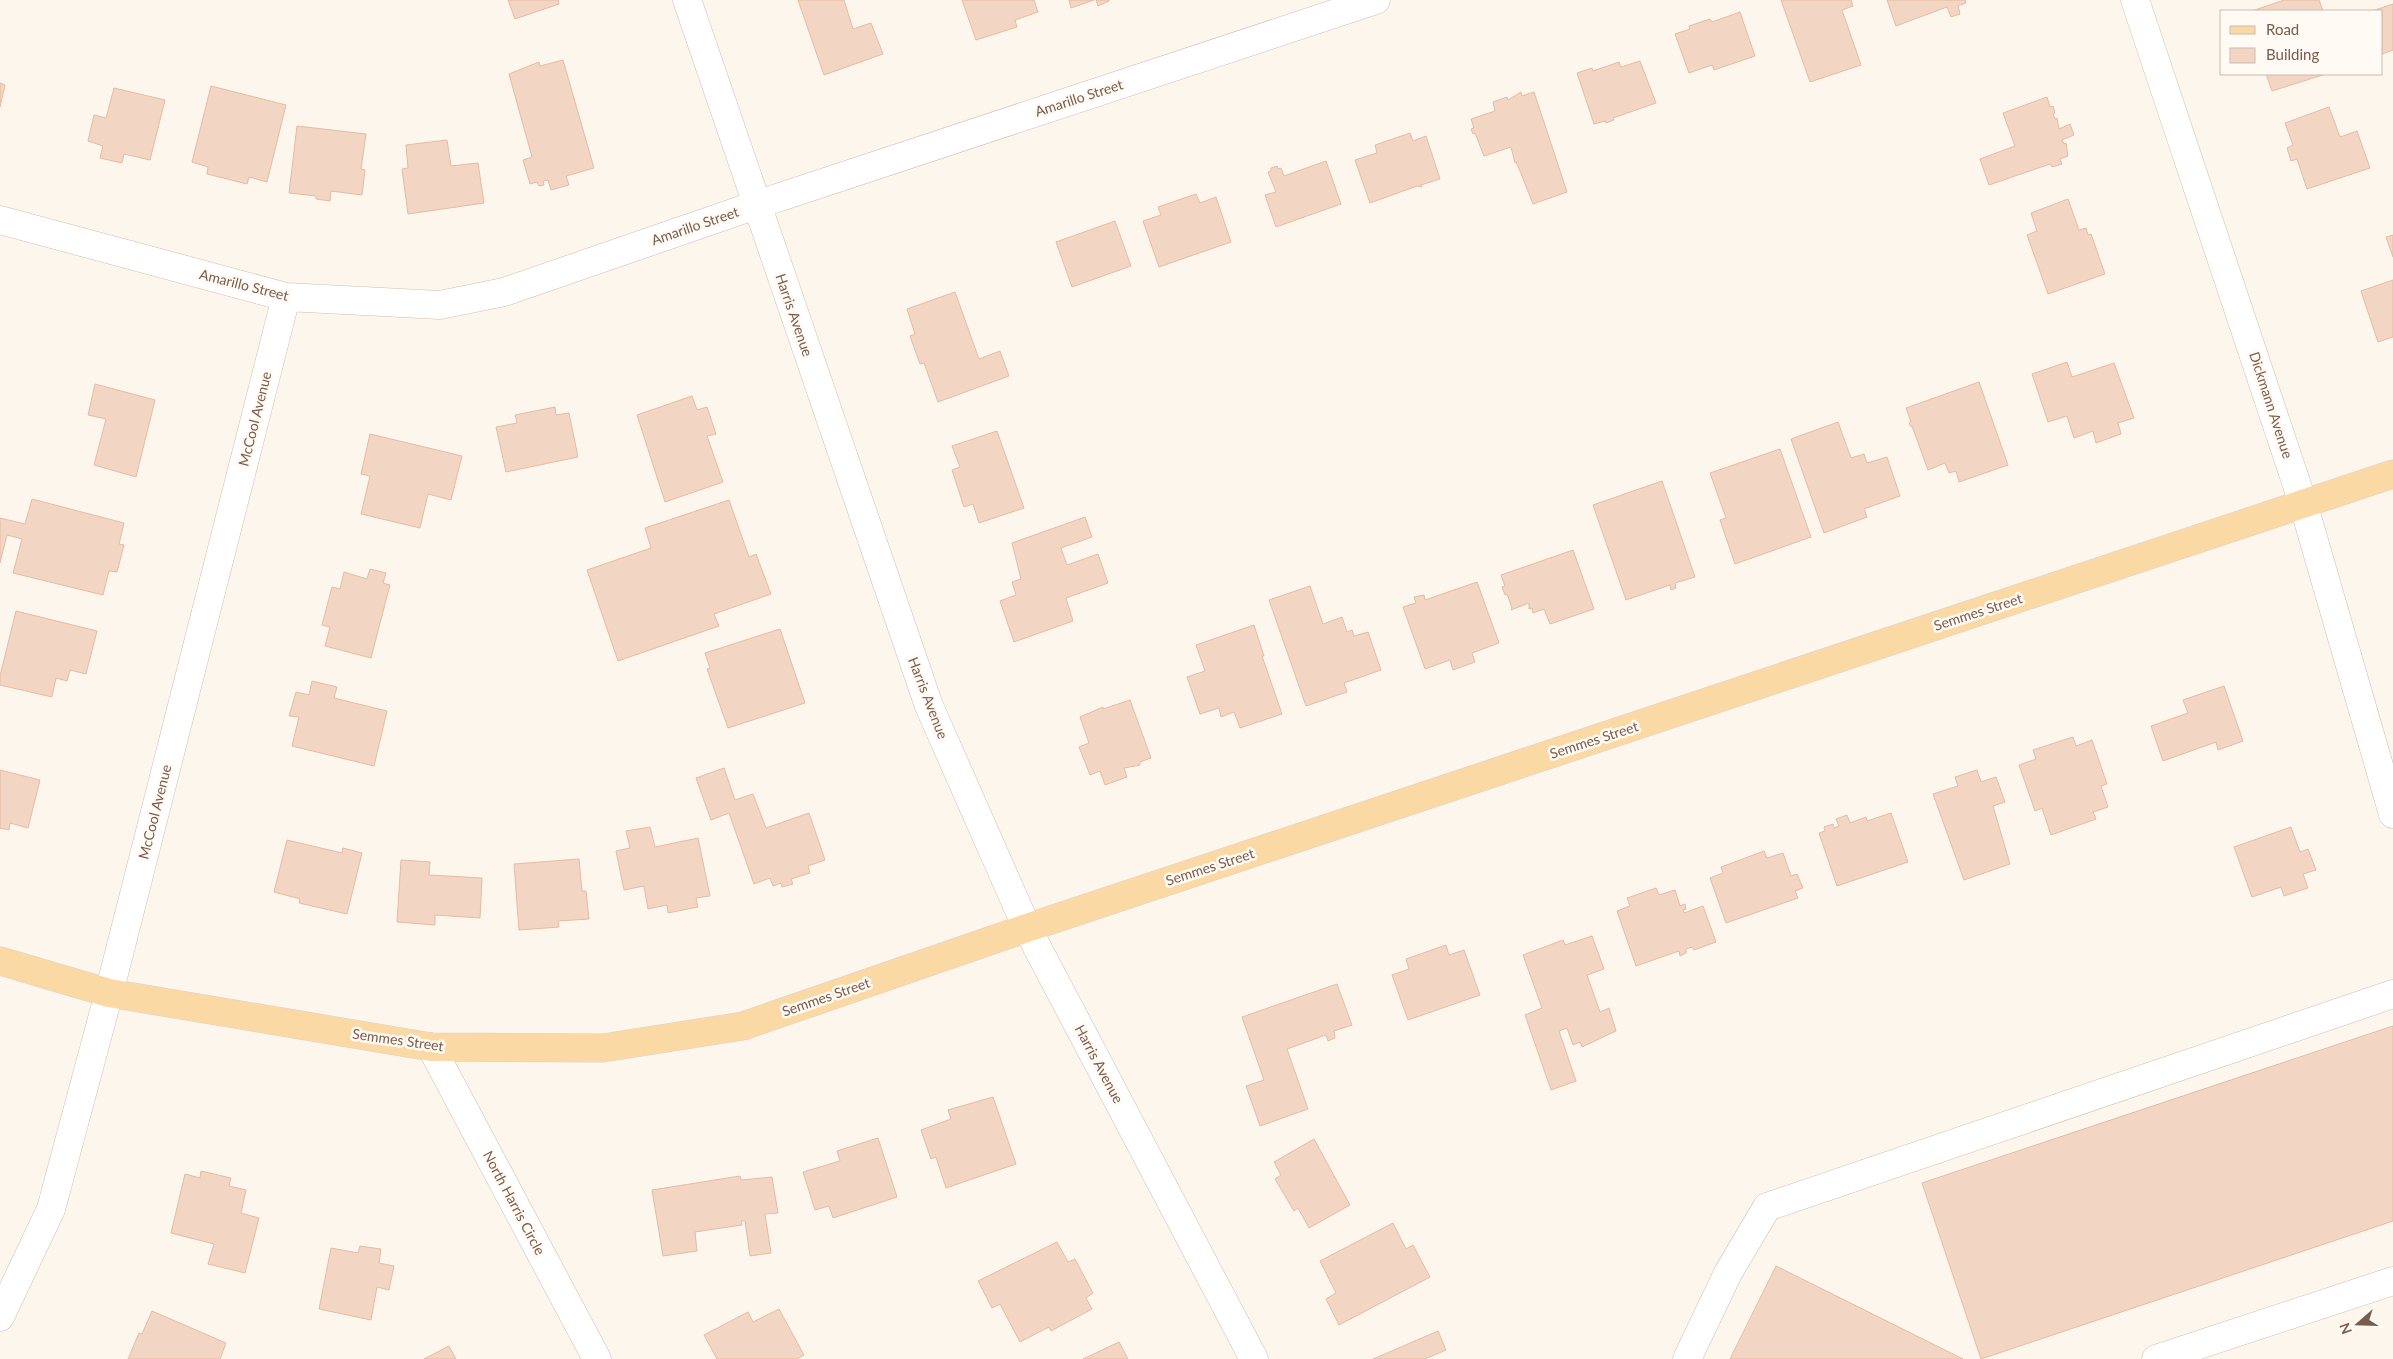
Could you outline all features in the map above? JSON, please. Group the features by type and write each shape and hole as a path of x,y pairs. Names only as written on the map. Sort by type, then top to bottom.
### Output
{"main road":[{"name":"Semmes Street","path":"0,961 110,993 431,1048 603,1048 743,1026 1027,928 2393,474"}],"street":[{"name":"Harris Avenue","path":"687,0 929,706 1027,928 1254,1359"},
{"name":"Amarillo Street","path":"0,220 286,297 440,305 504,292 756,205 1376,0"},
{"name":"Dickmann Avenue","path":"2135,0 2303,503 2393,814"},
{"name":"McCool Avenue","path":"0,1317 51,1209 110,993 286,297"},
{"path":"1687,1359 1728,1273 1767,1207 2393,994"},
{"name":"North Harris Circle","path":"431,1048 597,1359"},
{"path":"2156,1359 2393,1281"}],"building":[{"path":"508,0 558,0 559,4 515,19"},
{"path":"798,0 844,0 853,29 871,23 883,54 824,75"},
{"path":"962,0 1034,0 1038,12 1015,20 1017,27 976,40"},
{"path":"1069,0 1094,0 1071,8"},
{"path":"1096,0 1109,0 1109,1 1098,6"},
{"path":"1781,0 1851,0 1853,6 1842,10 1861,65 1810,82"},
{"path":"1887,0 1965,0 1966,3 1958,6 1960,14 1951,17 1947,7 1896,26"},
{"path":"2284,0 2319,0 2323,10 2255,10"},
{"path":"2393,4 2393,50 2383,54 2383,10 2375,10"},
{"path":"1740,12 1755,56 1714,70 1712,65 1689,73 1675,34 1690,29 1689,26 1710,19 1712,22"},
{"path":"563,60 594,168 566,176 569,185 551,190 548,180 543,181 544,185 539,186 537,182 530,184 523,160 532,157 509,74 539,62 540,66"},
{"path":"1640,61 1656,103 1613,118 1614,120 1606,123 1605,121 1594,124 1577,73 1592,68 1593,71 1619,62 1621,67"},
{"path":"2266,75 2323,75 2272,91"},
{"path":"0,83 5,85 0,107"},
{"path":"211,86 286,105 267,182 249,177 247,184 207,174 208,167 192,162"},
{"path":"114,88 165,100 150,160 124,154 122,163 100,158 103,146 88,141 94,115 106,118"},
{"path":"1521,92 1522,96 1534,92 1567,192 1533,204 1515,163 1511,147 1484,156 1475,133 1473,134 1471,129 1474,128 1471,119 1495,111 1493,102 1507,97 1508,100"},
{"path":"2047,97 2050,107 2053,106 2055,113 2053,114 2055,119 2057,118 2059,129 2070,124 2074,135 2062,140 2064,144 2066,143 2068,156 2060,159 2062,164 2052,167 2050,164 1989,185 1980,159 2015,146 2003,113"},
{"path":"2329,107 2340,137 2357,131 2370,168 2307,189 2297,159 2291,161 2287,148 2293,145 2285,123"},
{"path":"297,126 366,134 361,169 365,170 362,195 331,191 330,201 316,199 316,196 289,193"},
{"path":"1410,133 1413,141 1426,136 1440,179 1421,185 1422,187 1417,186 1370,203 1355,160 1377,153 1375,145"},
{"path":"447,140 451,166 478,163 484,203 408,214 402,169 408,168 406,145"},
{"path":"1326,161 1341,204 1276,227 1265,195 1276,192 1268,172 1271,171 1271,168 1277,166 1278,169 1281,168 1284,176"},
{"path":"1196,194 1200,203 1216,197 1231,242 1159,267 1143,221 1161,215 1158,207"},
{"path":"2068,199 2079,230 2086,228 2088,235 2091,234 2105,274 2048,294 2027,235 2037,231 2031,213"},
{"path":"1115,221 1131,266 1072,287 1056,242"},
{"path":"2393,235 2393,257 2386,237"},
{"path":"2393,280 2393,337 2378,342 2361,291"},
{"path":"955,292 979,359 1000,351 1009,376 938,402 924,363 920,364 910,336 915,334 907,309"},
{"path":"2067,362 2072,377 2114,363 2134,418 2118,423 2121,434 2096,443 2093,431 2074,438 2067,416 2048,422 2032,374"},
{"path":"1979,382 2008,465 1959,482 1956,471 1949,473 1945,463 1928,470 1912,426 1909,423 1911,422 1906,408"},
{"path":"95,384 155,400 136,477 94,465 106,419 88,415"},
{"path":"692,396 697,410 707,407 716,434 707,436 723,482 665,502 637,415"},
{"path":"555,407 556,415 569,413 578,457 506,472 496,427 517,423 515,415"},
{"path":"1838,422 1851,458 1864,454 1867,463 1887,457 1900,496 1864,509 1867,517 1824,533 1791,439"},
{"path":"997,431 1024,508 979,523 973,504 964,507 952,470 960,467 952,446"},
{"path":"370,434 462,456 451,500 428,494 420,528 361,514 370,476 361,474"},
{"path":"1780,449 1811,537 1735,564 1720,520 1726,518 1710,473"},
{"path":"1662,481 1695,577 1675,583 1676,588 1671,590 1670,585 1626,600 1593,505"},
{"path":"32,499 124,523 119,544 124,545 117,572 109,571 103,595 13,573 22,539 7,535 0,563 0,518 25,524"},
{"path":"729,500 749,557 756,554 771,594 714,614 719,626 618,661 587,570 651,548 645,528"},
{"path":"1085,517 1092,537 1061,548 1067,565 1098,554 1108,583 1066,598 1073,621 1014,642 1000,601 1016,595 1012,582 1021,579 1012,543"},
{"path":"1573,550 1594,609 1550,624 1544,609 1533,613 1532,608 1529,609 1529,603 1511,610 1507,594 1505,595 1502,587 1505,586 1501,575"},
{"path":"370,569 386,573 383,583 390,585 371,658 325,646 330,627 322,625 332,587 340,589 344,572 367,579"},
{"path":"1477,582 1499,643 1472,653 1475,662 1453,670 1450,660 1425,669 1403,607 1416,603 1414,597 1424,595 1425,600"},
{"path":"1310,586 1323,624 1342,617 1347,632 1352,630 1354,636 1368,632 1381,670 1344,683 1347,692 1306,706 1269,600"},
{"path":"16,611 97,631 86,674 70,670 67,681 56,678 52,697 0,685 0,676"},
{"path":"1254,625 1264,656 1262,656 1282,714 1240,728 1234,712 1221,717 1219,708 1200,714 1187,677 1205,671 1196,645"},
{"path":"780,629 805,703 728,728 707,669 710,668 705,653"},
{"path":"312,681 337,687 334,698 387,711 374,766 292,746 299,717 289,716 296,692 309,695"},
{"path":"2224,686 2243,741 2218,750 2216,742 2163,761 2151,726 2188,713 2183,700"},
{"path":"1130,700 1151,758 1140,762 1140,765 1124,768 1127,777 1105,785 1100,771 1090,775 1079,747 1089,743 1080,717 1103,707 1103,709"},
{"path":"2073,737 2076,746 2092,740 2107,784 2101,786 2108,807 2093,812 2096,819 2051,835 2042,808 2035,811 2019,765 2036,759 2033,750"},
{"path":"724,768 735,800 753,794 766,828 809,813 825,860 808,866 810,873 791,879 793,884 782,887 781,883 773,886 770,878 754,884 729,813 711,820 696,778"},
{"path":"0,770 40,780 28,828 10,823 9,830 0,828"},
{"path":"1977,770 1981,782 1996,777 2005,802 1993,806 2010,864 1964,880 1933,794 1958,786 1955,777"},
{"path":"1891,813 1908,862 1837,886 1819,833 1825,831 1824,827 1833,824 1834,828 1839,826 1836,819 1847,815 1850,823 1866,817 1867,821"},
{"path":"650,827 655,847 698,838 710,896 696,898 698,907 668,913 667,905 648,909 644,886 624,890 616,851 630,848 626,831"},
{"path":"2291,827 2300,852 2308,849 2316,870 2303,874 2308,888 2284,896 2281,887 2252,897 2234,847"},
{"path":"287,840 342,853 343,848 362,853 347,914 299,903 300,899 274,892"},
{"path":"1764,851 1767,858 1783,853 1791,876 1797,874 1803,888 1795,891 1798,898 1726,923 1710,878 1723,873 1721,867"},
{"path":"579,859 582,891 586,891 589,919 558,921 559,927 519,930 514,864"},
{"path":"401,860 430,862 429,875 482,878 480,918 435,915 435,925 397,922"},
{"path":"1656,888 1659,895 1675,890 1680,906 1685,904 1686,909 1683,910 1684,913 1703,906 1716,942 1694,950 1692,947 1686,949 1686,953 1680,956 1679,951 1636,966 1617,911 1630,906 1627,898"},
{"path":"1592,936 1604,969 1587,975 1600,1012 1609,1008 1616,1031 1582,1047 1580,1042 1573,1045 1567,1028 1559,1031 1576,1081 1551,1090 1525,1015 1542,1008 1523,955 1563,940 1565,945"},
{"path":"1446,945 1449,955 1464,950 1480,995 1408,1020 1392,975 1409,969 1406,959"},
{"path":"1337,984 1352,1025 1334,1031 1335,1038 1328,1041 1326,1035 1287,1049 1308,1109 1260,1126 1246,1086 1264,1080 1242,1017"},
{"path":"2393,1026 2393,1221 1981,1359 1922,1183"},
{"path":"993,1097 1016,1164 946,1188 936,1157 931,1159 921,1130 951,1119 948,1110"},
{"path":"878,1138 897,1197 833,1218 829,1206 815,1210 803,1172 840,1161 837,1151"},
{"path":"1314,1139 1350,1205 1309,1228 1298,1208 1294,1211 1275,1179 1281,1175 1274,1162"},
{"path":"201,1171 231,1178 229,1186 246,1190 241,1213 259,1218 245,1273 208,1264 214,1244 171,1233 185,1174 200,1178"},
{"path":"740,1176 741,1180 772,1177 778,1213 765,1214 771,1253 750,1256 745,1221 741,1221 742,1225 695,1232 697,1251 663,1256 652,1190"},
{"path":"1393,1223 1406,1249 1413,1245 1430,1277 1339,1325 1326,1299 1336,1293 1320,1261"},
{"path":"1057,1242 1068,1262 1075,1259 1093,1293 1086,1298 1092,1309 1051,1331 1049,1327 1020,1342 1000,1304 992,1308 978,1281"},
{"path":"360,1246 381,1249 379,1263 394,1266 389,1290 377,1287 371,1320 319,1309 331,1248 358,1253"},
{"path":"1776,1266 1963,1359 1730,1359"},
{"path":"779,1309 804,1355 797,1359 717,1359 704,1335 748,1312 753,1322"},
{"path":"152,1311 226,1343 220,1359 128,1359 139,1333 142,1334"},
{"path":"1438,1331 1446,1350 1425,1359 1373,1359"},
{"path":"1119,1342 1128,1359 1083,1359"},
{"path":"449,1346 456,1359 424,1359"}]}
